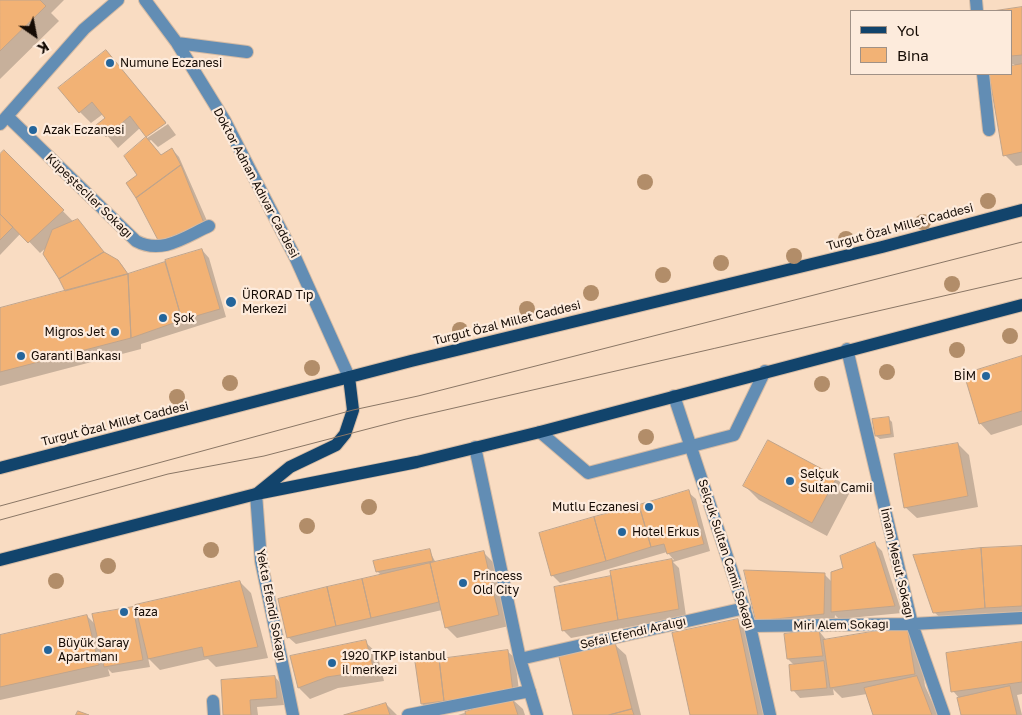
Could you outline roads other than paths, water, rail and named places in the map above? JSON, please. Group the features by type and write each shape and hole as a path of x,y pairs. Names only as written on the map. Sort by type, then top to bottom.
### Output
{"main road":[{"name":"Turgut Özal Millet Caddesi","path":"0,468 349,377 882,247 1022,210"},
{"path":"0,560 256,494 416,462 540,432 847,349 1022,305"},
{"path":"256,494 290,467 336,445 345,434 353,410 349,377"}],"street":[{"path":"3,120 84,30 118,0"},
{"name":"Doktor Adnan Adıvar Caddesi","path":"145,0 177,43 225,121 295,257 349,377"},
{"path":"177,43 247,52"},
{"path":"983,75 990,130"},
{"name":"Küpeşteciler Sokağı","path":"3,120 136,241 146,247 160,248 209,226"},
{"name":"İmam Mesut Sokağı","path":"847,349 912,624 944,715"},
{"path":"540,432 588,473 734,435 766,371"},
{"name":"Selçuk Sultan Camii Sokağı","path":"674,396 745,608 770,715"},
{"path":"475,448 520,659 536,715"},
{"name":"Yekta Efendi Sokağı","path":"256,494 261,561 293,715"},
{"name":"Sefai Efendi Aralığı","path":"520,659 745,608"},
{"name":"Miri Alem Sokağı","path":"750,626 912,624 1022,618"},
{"path":"408,715 530,691"},
{"path":"213,702 214,715"}],"tram line":[{"path":"0,506 353,410 418,396 1022,242"},
{"path":"0,520 168,474 264,456 406,419 1022,278"}],"place":[{"name":"Numune Eczanesi","path":"110,63"},
{"name":"Azak Eczanesi","path":"33,130"},
{"name":"ÜRORAD Tıp Merkezi","path":"231,302"},
{"name":"Şok","path":"163,318"},
{"name":"Migros Jet","path":"115,332"},
{"name":"Garanti Bankası","path":"21,356"},
{"name":"BİM","path":"986,376"},
{"name":"Selçuk Sultan Camii","path":"790,481"},
{"name":"Mutlu Eczanesi","path":"649,507"},
{"name":"Hotel Erkus","path":"622,532"},
{"name":"Princess Old City","path":"463,583"},
{"name":"faza","path":"124,612"},
{"name":"Büyük Saray Apartmanı","path":"48,650"},
{"name":"1920 TKP istanbul il merkezi","path":"332,663"}]}
